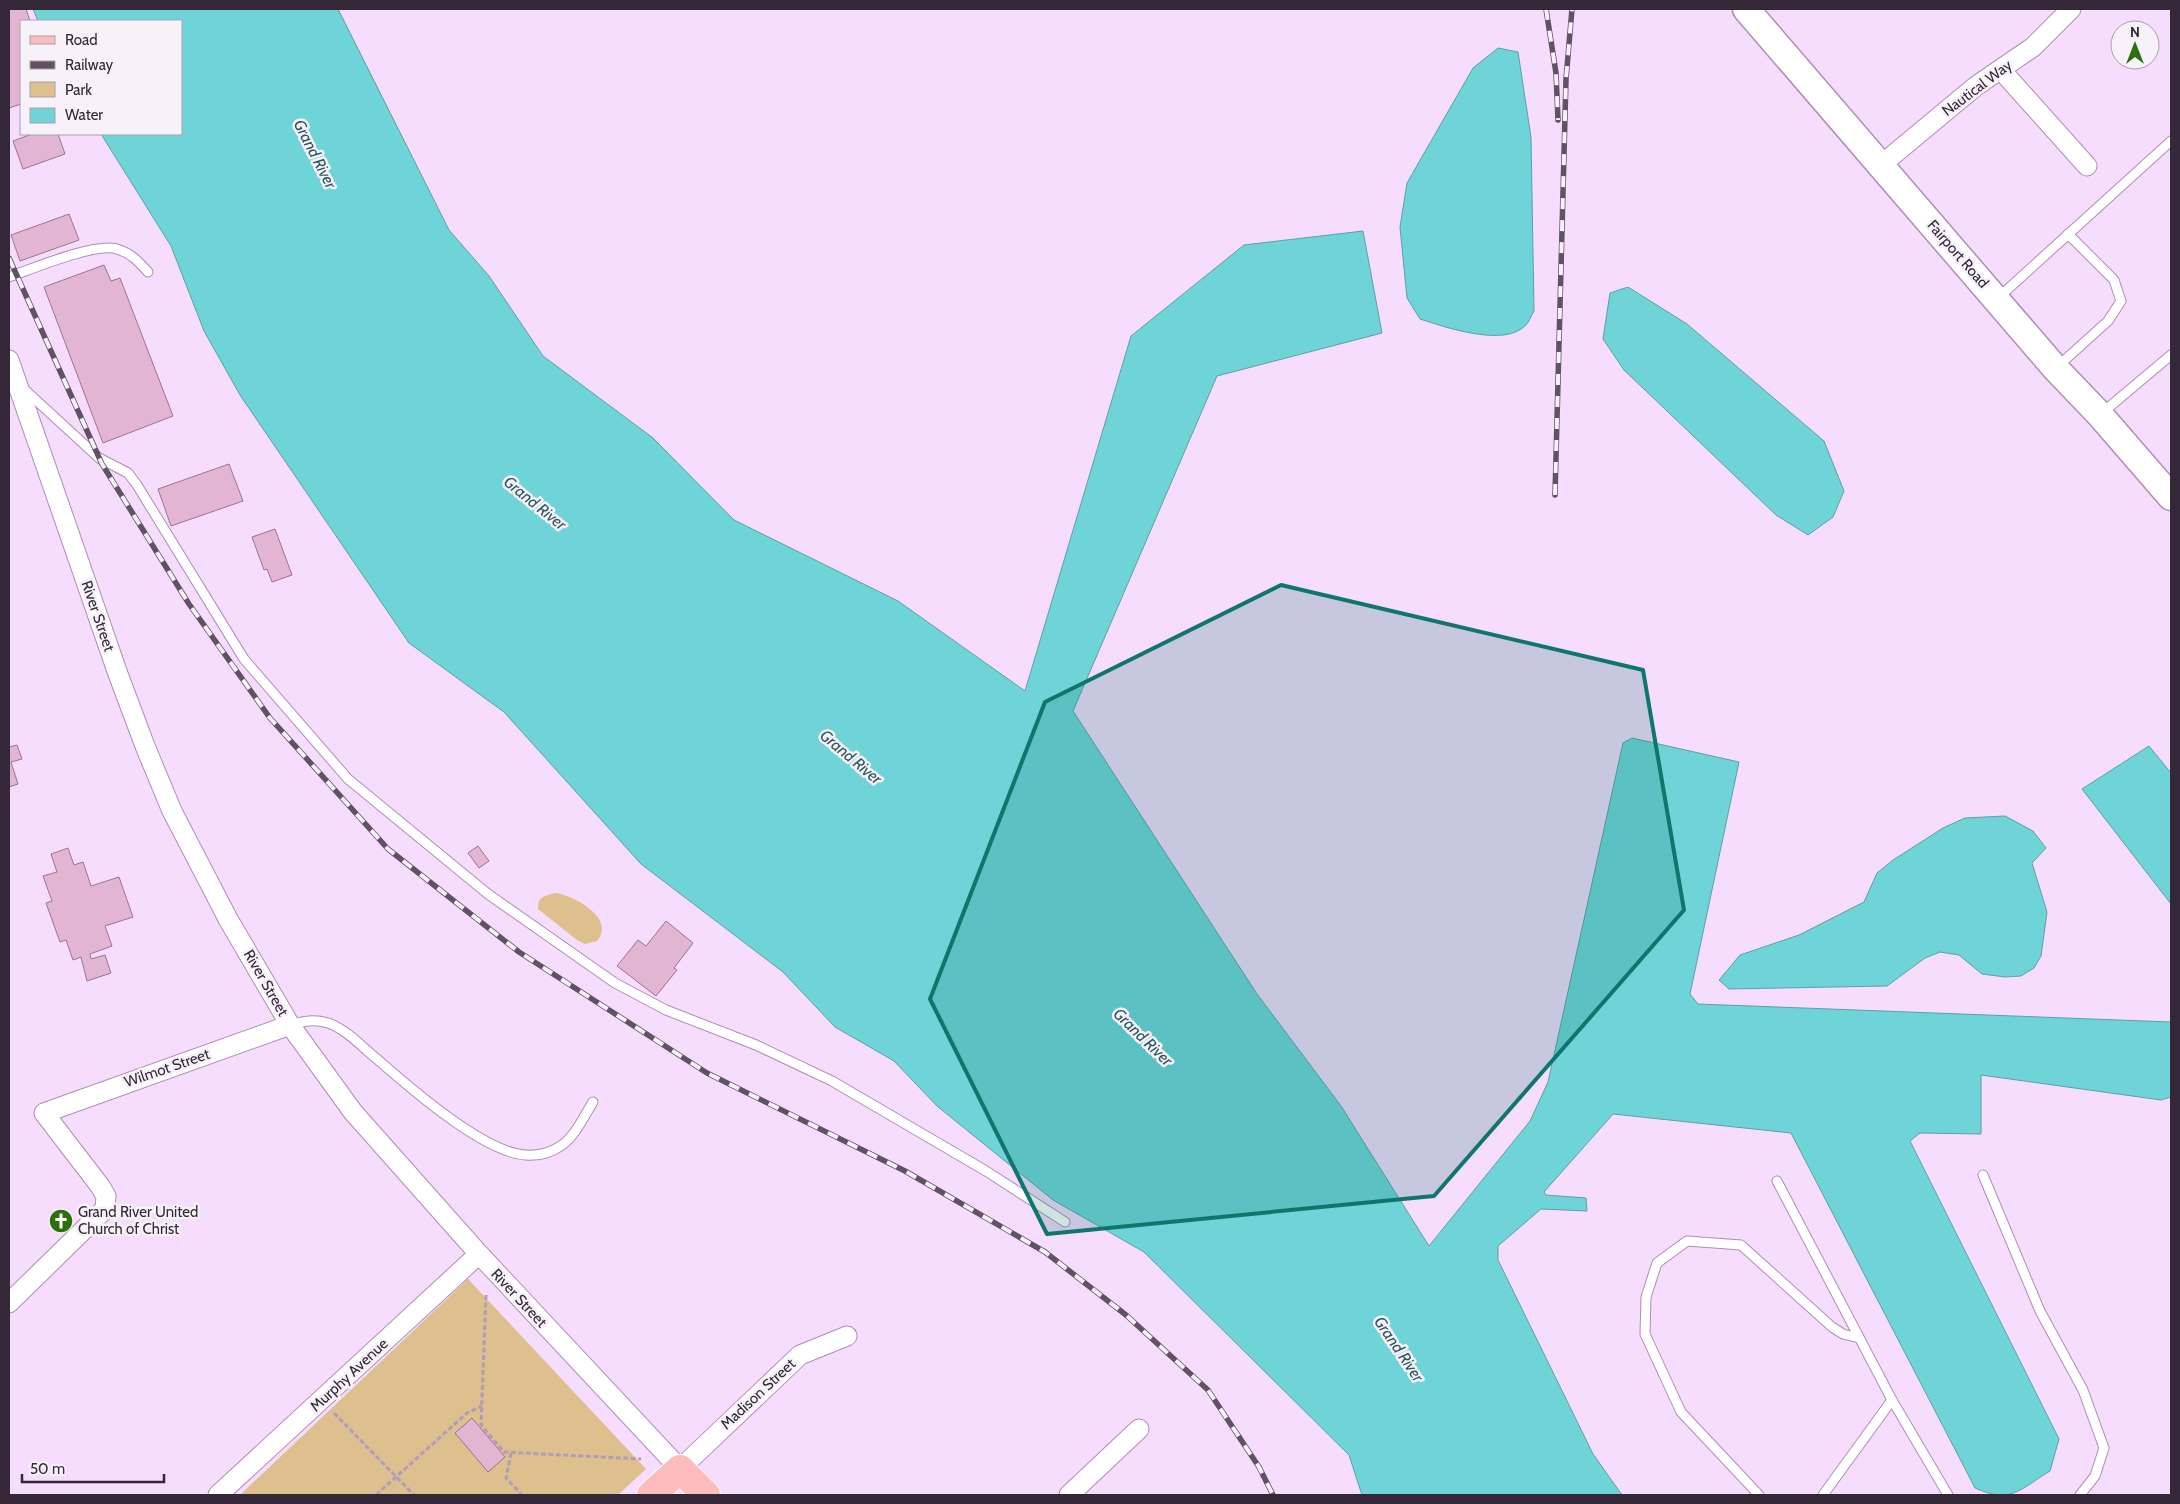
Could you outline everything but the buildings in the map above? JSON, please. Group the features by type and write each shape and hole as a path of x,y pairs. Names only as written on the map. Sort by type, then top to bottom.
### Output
{"main road":[{"path":"651,1495 680,1468"},
{"name":"River Street","path":"680,1468 706,1495"}],"street":[{"name":"Fairport Road","path":"1746,9 2055,368 2100,414 2171,497"},
{"name":"Nautical Way","path":"1881,165 1976,86 2033,47 2071,9"},
{"path":"2001,70 2087,166"},
{"name":"River Street","path":"9,360 118,674 166,794 228,919 290,1025 353,1112 479,1254 680,1468"},
{"name":"Wilmot Street","path":"9,1304 105,1209 106,1196 100,1186 44,1113 290,1025"},
{"name":"Murphy Avenue","path":"218,1495 479,1254"},
{"name":"Madison Street","path":"680,1468 800,1354 847,1336"},
{"path":"1069,1495 1139,1429"}],"lane":[{"path":"1996,300 2171,141"},
{"path":"2055,368 2108,321 2121,301 2114,280 2068,234"},
{"path":"9,277 100,247 116,248 132,255 148,272"},
{"path":"2100,414 2171,354"},
{"path":"17,383 99,458 128,473 244,659 348,779 480,888 615,983 666,1010 756,1045 832,1081 986,1171 1064,1222"},
{"path":"290,1025 314,1020 330,1024 344,1032 415,1092 481,1139 506,1151 525,1155 541,1155 554,1150 564,1144 575,1132 593,1102"},
{"path":"1983,1175 2040,1311 2083,1390 2104,1448 2095,1476 2080,1495"},
{"path":"1777,1181 1892,1400 1948,1495"},
{"path":"1759,1495 1681,1412 1645,1334 1646,1297 1657,1263 1686,1240 1741,1245 1832,1327 1843,1334 1860,1338"},
{"path":"1823,1495 1892,1400"}],"path":[{"path":"486,1295 481,1425 504,1452 641,1459"},
{"path":"322,1400 414,1495"},
{"path":"376,1495 467,1413 482,1406"},
{"path":"511,1453 506,1478 520,1494 515,1495"}],"highlighted area":[{"path":"1281,585 1643,670 1684,910 1434,1196 1047,1234 930,999 1045,702"}],"green space":[{"path":"556,893 582,903 597,916 601,924 601,932 597,941 585,944 577,940 538,909 541,899"},
{"path":"468,1279 646,1469 618,1495 240,1495"}],"water":[{"name":"Grand River","path":"33,9 338,9 449,230 489,276 543,356 653,438 734,520 898,601 1025,691 1131,336 1244,245 1363,231 1382,333 1217,376 1073,711 1257,994 1341,1106 1429,1246 1530,1121 1548,1082 1623,743 1632,738 1739,762 1690,994 1698,1004 2171,1022 2171,1097 2161,1100 1981,1075 1981,1134 1920,1133 1910,1141 2059,1439 2050,1471 2022,1489 2006,1495 1987,1493 1975,1488 1791,1133 1613,1114 1544,1192 1546,1195 1586,1198 1587,1211 1541,1209 1498,1246 1498,1260 1593,1454 1622,1495 1362,1495 1349,1455 1144,1252 1053,1200 937,1106 894,1061 835,1027 783,972 641,864 504,712 409,643 240,395 204,331 171,246 102,135 182,135 182,20 38,20"},
{"path":"1498,48 1518,52 1531,137 1534,311 1527,324 1516,332 1504,335 1490,335 1474,334 1420,319 1407,298 1400,227 1407,183 1473,68"},
{"path":"1628,287 1687,324 1824,441 1844,491 1833,517 1808,535 1776,515 1624,370 1603,339 1610,293"},
{"path":"2149,746 2171,773 2171,904 2082,789"},
{"path":"2005,816 2033,831 2046,848 2032,863 2047,912 2041,956 2034,968 2021,976 2005,977 1982,974 1959,955 1940,952 1925,958 1887,986 1729,989 1719,980 1740,955 1799,935 1864,902 1877,873 1893,860 1943,828 1965,818"}],"railway":[{"path":"1546,9 1556,73 1558,120"},
{"path":"1555,495 1566,79 1572,9"},
{"path":"9,258 102,464 189,604 270,718 388,849 519,952 707,1073 905,1171 1045,1252 1126,1315 1208,1390 1259,1467 1273,1495"}],"place":[{"name":"Grand River United Church of Christ","path":"61,1221"}]}
